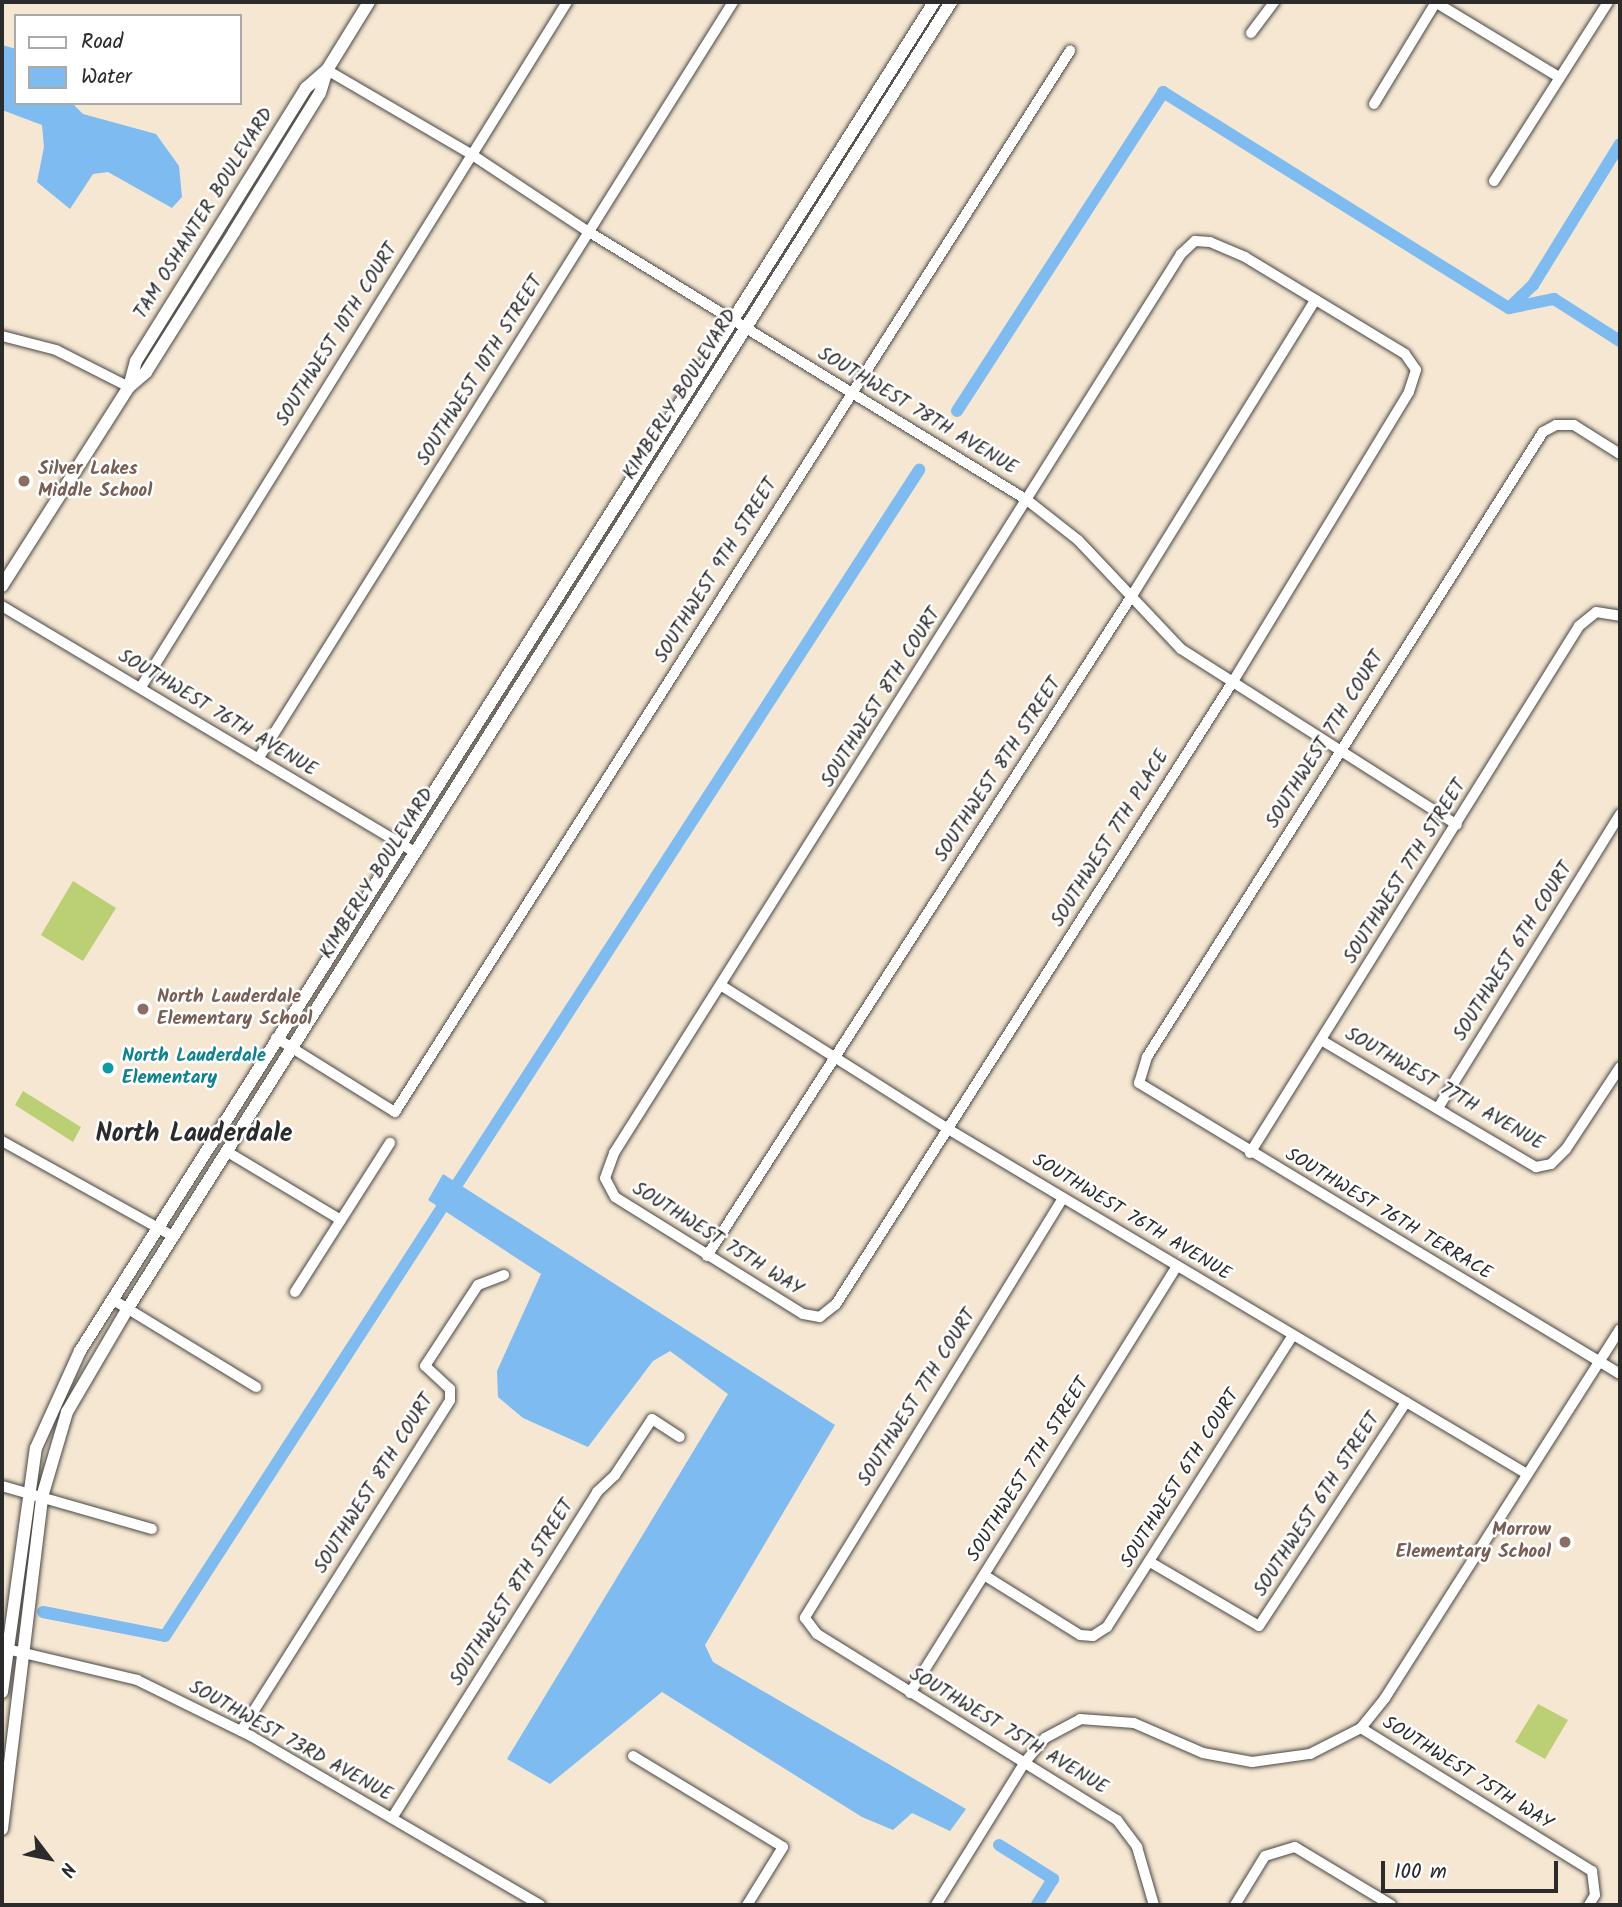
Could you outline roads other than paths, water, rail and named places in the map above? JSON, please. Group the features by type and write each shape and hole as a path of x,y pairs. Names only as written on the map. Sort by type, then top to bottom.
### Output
{"street":[{"name":"TAM OSHANTER BOULEVARD","path":"2,586 129,387 146,372 161,349 320,93 327,70 369,2"},
{"name":"SOUTHWEST 10TH COURT","path":"141,687 568,2"},
{"name":"SOUTHWEST 10TH STREET","path":"258,759 733,2"},
{"name":"KIMBERLY BOULEVARD","path":"2,1692 26,1493 36,1448 55,1399 156,1227 934,2"},
{"name":"KIMBERLY BOULEVARD","path":"2,1829 42,1497 66,1412 226,1151 951,2"},
{"path":"1251,33 1273,2"},
{"path":"1374,104 1435,2 1559,77"},
{"path":"1494,181 1608,2"},
{"name":"SOUTHWEST 9TH STREET","path":"292,1048 395,1112 1070,51"},
{"name":"SOUTHWEST 78TH AVENUE","path":"327,70 471,154 589,232 1027,500 1133,594 1181,649 1457,825"},
{"name":"SOUTHWEST 8TH COURT","path":"605,1178 614,1153 722,986 1181,254 1195,241 1210,242 1245,257 1315,300"},
{"name":"SOUTHWEST 7TH PLACE","path":"820,1317 836,1304 948,1129 1232,682 1409,392 1416,370 1405,354 1315,300"},
{"name":"SOUTHWEST 8TH STREET","path":"707,1256 1133,594 1315,300"},
{"path":"2,336 65,354 129,387"},
{"name":"SOUTHWEST 7TH COURT","path":"1139,1083 1147,1057 1543,432 1556,425 1573,425 1620,454"},
{"path":"636,473 649,481"},
{"name":"SOUTHWEST 76TH AVENUE","path":"2,606 414,852"},
{"name":"SOUTHWEST 7TH STREET","path":"1250,1153 1579,626 1596,612 1620,616"},
{"name":"SOUTHWEST 6TH COURT","path":"1438,1108 1620,814"},
{"path":"322,1000 324,986 354,937 353,918"},
{"name":"SOUTHWEST 76TH AVENUE","path":"722,986 948,1129 1527,1475"},
{"path":"276,1038 292,1048"},
{"name":"SOUTHWEST 77TH AVENUE","path":"1321,1040 1536,1167 1551,1164 1566,1149 1620,1067"},
{"name":"SOUTHWEST 76TH TERRACE","path":"1139,1083 1250,1153 1620,1374"},
{"path":"2,1141 173,1236"},
{"path":"295,1292 390,1143"},
{"path":"226,1151 341,1220"},
{"name":"SOUTHWEST 75TH WAY","path":"605,1178 615,1197 803,1314 820,1317"},
{"name":"SOUTHWEST 7TH COURT","path":"805,1618 1063,1198"},
{"name":"SOUTHWEST 7TH STREET","path":"909,1693 1177,1266"},
{"name":"SOUTHWEST 8TH COURT","path":"242,1731 450,1400 450,1389 425,1366 478,1285 504,1275"},
{"path":"112,1299 256,1387"},
{"path":"936,1905 1025,1762 1045,1738 1080,1719 1134,1723 1203,1753 1252,1762 1310,1754 1361,1728 1385,1698 1620,1329"},
{"name":"SOUTHWEST 6TH COURT","path":"984,1575 1080,1635 1093,1636 1107,1627 1293,1335"},
{"name":"SOUTHWEST 6TH STREET","path":"1150,1562 1259,1626 1406,1402"},
{"name":"SOUTHWEST 8TH STREET","path":"392,1818 597,1492 615,1475 652,1419 680,1437"},
{"path":"2,1486 152,1530"},
{"name":"SOUTHWEST 75TH AVENUE","path":"805,1618 817,1634 1118,1820 1137,1847 1154,1905"},
{"name":"SOUTHWEST 73RD AVENUE","path":"7,1649 137,1679 242,1731 540,1905"},
{"name":"SOUTHWEST 75TH WAY","path":"1361,1728 1592,1871 1595,1895 1589,1905"},
{"path":"633,1756 783,1847 747,1905"},
{"path":"1235,1905 1265,1856 1295,1847 1391,1905"}],"water":[{"path":"2,45 14,48 14,105 74,105 83,114 156,134 179,166 182,197 172,208 108,172 93,174 70,209 37,182 44,147 42,125 2,110"},
{"path":"443,1174 835,1425 705,1645 713,1662 966,1809 950,1831 912,1813 893,1830 862,1817 662,1692 550,1784 507,1759 728,1394 670,1351 653,1361 588,1447 523,1418 498,1397 497,1371 541,1274 428,1200"}],"waterway":[{"path":"957,411 1163,92 1509,308 1554,299 1620,341"},
{"path":"1509,308 1533,285 1620,144"},
{"path":"43,1612 165,1636 919,470"},
{"path":"999,1845 1053,1879 1037,1905"}],"place":[{"name":"Silver Lakes Middle School","path":"24,481"},
{"name":"North Lauderdale Elementary School","path":"143,1009"},
{"name":"North Lauderdale Elementary","path":"108,1068"},
{"name":"Morrow Elementary School","path":"1565,1542"}],"district":[{"name":"North Lauderdale","path":"194,1135"}]}
